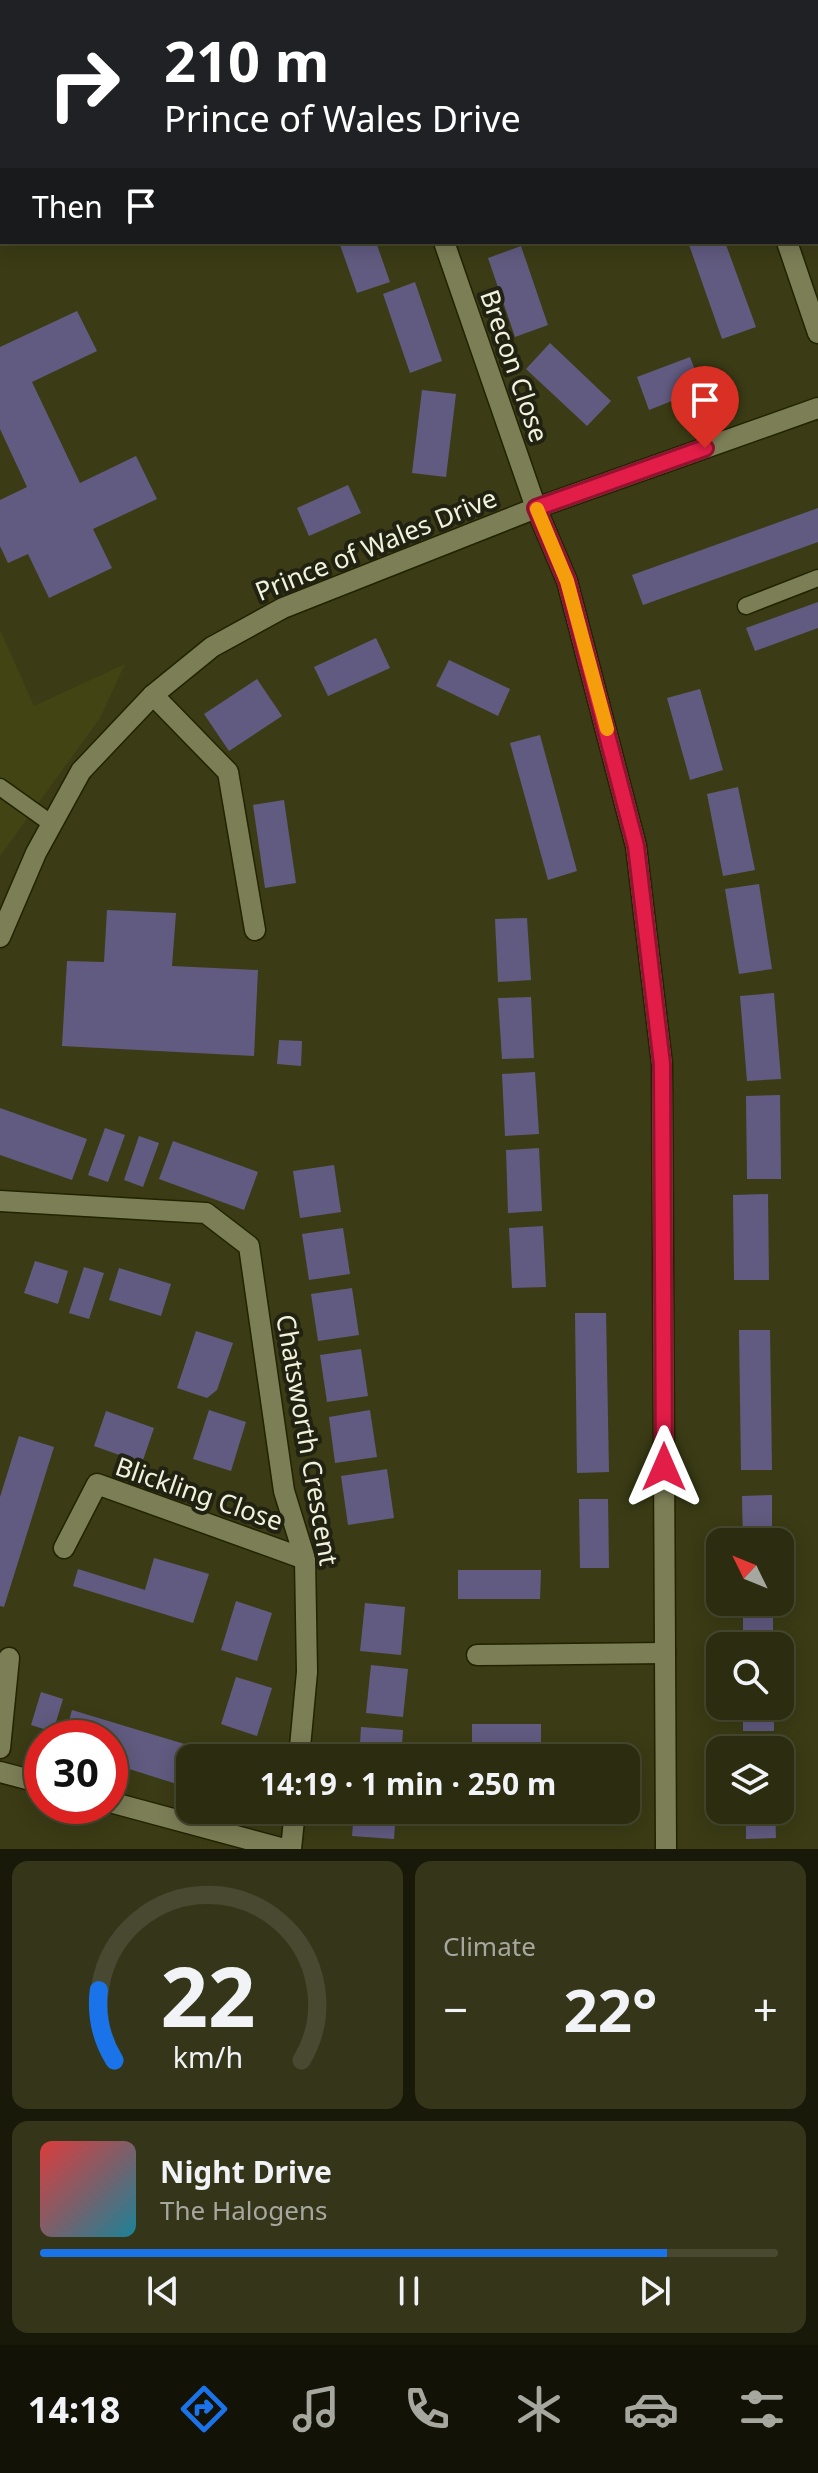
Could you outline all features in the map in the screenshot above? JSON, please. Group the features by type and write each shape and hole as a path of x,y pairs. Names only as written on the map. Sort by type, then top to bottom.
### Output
{"street":[{"name":"Brecon Close","path":"445,244 536,508 567,581 636,846 662,1064 666,1849"},
{"path":"788,244 818,333"},
{"name":"Prince of Wales Drive","path":"0,937 52,824 81,771 153,695 212,647 283,608 536,508 818,408"},
{"path":"153,695 228,772 255,930"},
{"name":"Chatsworth Crescent","path":"0,1201 206,1213 249,1246 284,1491 305,1559 307,1672 300,1744"},
{"name":"Blickling Close","path":"64,1548 97,1484 305,1559"},
{"path":"477,1655 665,1653"},
{"path":"0,1748 9,1658"},
{"path":"0,1772 24,1778"},
{"path":"128,1807 284,1849"},
{"path":"291,1849 294,1824"}],"lane":[{"path":"746,606 818,578"},
{"path":"0,787 52,824"}],"shaded area":[{"path":"0,630 34,706 125,664 100,718 0,856"}],"building":[{"path":"340,244 377,244 390,282 357,293"},
{"path":"689,244 726,244 756,327 722,339"},
{"path":"521,246 548,325 515,337 488,258"},
{"path":"415,282 442,361 410,373 383,294"},
{"path":"77,311 97,351 32,382 80,483 136,456 157,499 93,529 112,568 49,598 28,554 8,563 0,546 0,500 27,487 0,429 0,347"},
{"path":"550,343 611,401 587,426 526,369"},
{"path":"690,357 702,389 649,410 637,377"},
{"path":"422,390 456,394 446,477 412,473"},
{"path":"348,485 361,513 309,536 297,508"},
{"path":"818,508 818,542 643,605 632,575"},
{"path":"818,602 818,628 755,651 746,628"},
{"path":"376,638 390,668 328,696 314,667"},
{"path":"449,660 510,689 498,716 436,686"},
{"path":"257,679 282,716 229,751 204,714"},
{"path":"700,689 723,770 690,780 667,698"},
{"path":"540,735 577,871 548,880 510,743"},
{"path":"738,787 755,870 723,876 707,794"},
{"path":"284,800 296,883 265,888 253,805"},
{"path":"759,884 772,969 739,974 725,889"},
{"path":"107,910 176,913 172,966 258,970 254,1056 62,1046 67,961 104,962"},
{"path":"527,918 531,980 498,982 495,919"},
{"path":"774,993 781,1079 747,1081 740,996"},
{"path":"531,997 534,1058 502,1059 498,998"},
{"path":"279,1040 302,1041 301,1066 277,1064"},
{"path":"535,1072 539,1134 505,1136 502,1074"},
{"path":"780,1095 781,1179 747,1179 746,1096"},
{"path":"0,1108 87,1139 72,1180 0,1155"},
{"path":"105,1128 125,1135 108,1182 88,1175"},
{"path":"139,1136 159,1143 143,1187 124,1180"},
{"path":"173,1141 258,1172 244,1210 159,1179"},
{"path":"539,1148 542,1211 508,1213 506,1150"},
{"path":"334,1165 341,1212 300,1218 293,1171"},
{"path":"768,1194 769,1280 734,1280 733,1195"},
{"path":"543,1226 546,1287 512,1288 509,1228"},
{"path":"343,1228 350,1274 309,1280 302,1234"},
{"path":"35,1261 68,1271 58,1304 24,1293"},
{"path":"84,1267 104,1273 89,1319 69,1313"},
{"path":"119,1268 171,1284 161,1316 109,1300"},
{"path":"352,1288 359,1335 318,1341 311,1294"},
{"path":"575,1313 606,1313 609,1472 577,1473"},
{"path":"739,1330 770,1330 772,1470 741,1470"},
{"path":"196,1331 233,1343 217,1390 207,1398 177,1388"},
{"path":"361,1349 368,1396 327,1402 320,1355"},
{"path":"209,1410 246,1422 231,1471 193,1459"},
{"path":"370,1410 377,1457 335,1463 329,1417"},
{"path":"106,1411 154,1428 142,1463 94,1446"},
{"path":"19,1436 54,1447 4,1607 0,1606 0,1497"},
{"path":"387,1469 394,1518 348,1525 341,1476"},
{"path":"772,1495 772,1528 743,1528 742,1496"},
{"path":"579,1499 608,1499 609,1568 580,1568"},
{"path":"154,1558 209,1574 193,1623 73,1586 78,1569 145,1590"},
{"path":"458,1570 541,1570 540,1599 458,1599"},
{"path":"236,1601 272,1613 257,1661 221,1650"},
{"path":"365,1603 405,1607 401,1655 360,1651"},
{"path":"743,1616 773,1616 773,1632 743,1632"},
{"path":"371,1665 408,1669 403,1717 366,1713"},
{"path":"236,1677 272,1688 257,1736 221,1724"},
{"path":"41,1692 63,1699 57,1720 33,1720"},
{"path":"72,1710 105,1720 69,1720"},
{"path":"743,1720 774,1720 774,1731 743,1731"},
{"path":"472,1724 541,1724 541,1744 472,1744"},
{"path":"128,1727 184,1744 176,1744 176,1784 128,1769"},
{"path":"361,1727 403,1730 402,1744 360,1744"},
{"path":"353,1824 395,1824 394,1839 352,1836"},
{"path":"584,1824 614,1824 614,1826"},
{"path":"746,1824 776,1824 776,1838 746,1839"}],"slow traffic":[{"path":"537,509 567,581 607,729"}],"route":[{"path":"664,1467 662,1064 636,846 594,675 567,581 536,508 705,448"}]}
